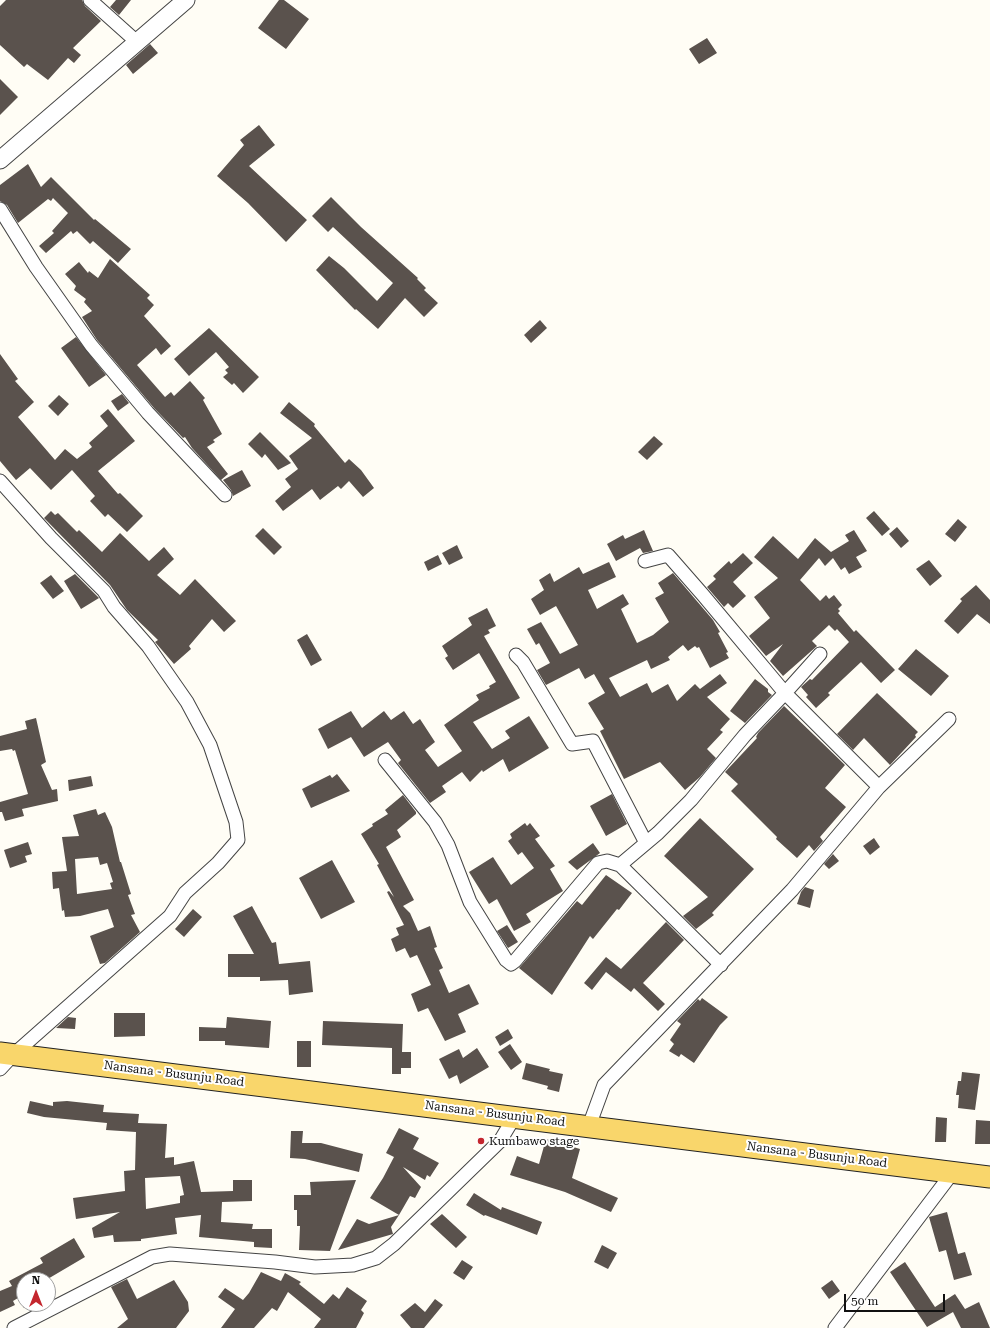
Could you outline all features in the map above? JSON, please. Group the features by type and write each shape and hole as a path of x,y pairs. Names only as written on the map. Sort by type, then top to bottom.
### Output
{"main road":[{"name":"Nansana - Busunju Road","path":"4,1059 515,1116 990,1176"}],"street":[{"path":"90,0 137,42"},
{"path":"0,160 186,0"},
{"path":"0,209 36,267 91,345 148,413 224,495"},
{"path":"0,481 51,538 104,591 114,607 148,646 187,702 212,751 236,822 238,840 218,863 185,893 170,916 4,1059"},
{"path":"645,561 668,555 785,694 879,787"},
{"path":"620,865 646,843 691,800 745,735 785,694 820,654"},
{"path":"516,655 523,662 572,744 593,741 646,843"},
{"path":"589,1126 604,1086 792,890 879,787 949,719"},
{"path":"385,760 435,822 448,845 470,902 506,960 511,964 598,863 607,861 620,865 721,965"},
{"path":"14,1328 152,1257 170,1254 315,1267 353,1265 376,1258 394,1244 500,1141 515,1116"},
{"path":"835,1328 953,1172"}],"building":[{"path":"6,0 82,0 85,6 101,21 73,48 81,55 74,63 68,58 48,80 27,64 24,67 0,45 0,6"},
{"path":"116,0 131,0 119,15 110,7"},
{"path":"279,0 284,0 309,19 286,49 258,28"},
{"path":"707,38 717,53 699,64 689,49"},
{"path":"150,44 158,53 133,74 126,65"},
{"path":"0,79 18,97 0,115"},
{"path":"259,125 275,145 249,166 307,220 286,242 248,203 217,176 244,145 240,140"},
{"path":"28,164 41,187 51,177 94,220 95,219 131,249 118,263 93,241 90,244 77,231 73,234 71,231 46,253 39,246 54,233 52,231 68,213 53,198 51,201 48,199 18,223 7,205 0,201 0,185"},
{"path":"331,197 361,227 418,278 417,279 426,288 424,290 438,303 424,317 405,298 378,329 356,309 355,310 316,270 329,256 344,268 377,301 393,283 333,227 328,232 312,216"},
{"path":"110,259 150,295 147,298 154,305 144,316 171,346 161,355 156,348 137,365 165,397 171,392 174,396 190,381 205,398 203,400 222,434 213,440 215,442 207,447 228,474 221,480 192,448 185,437 183,438 154,408 97,340 82,317 92,311 84,302 86,299 74,290 76,286 65,274 79,262 88,273 89,271 98,278"},
{"path":"540,320 547,328 531,343 524,335"},
{"path":"209,328 259,377 243,393 234,383 232,385 223,377 228,373 225,370 229,367 216,352 189,376 174,359"},
{"path":"76,337 106,375 89,387 61,348"},
{"path":"0,354 18,379 15,381 34,402 18,417 55,460 65,449 77,459 92,447 89,443 108,426 100,416 108,409 135,441 98,471 118,494 120,493 143,516 127,532 108,514 105,517 90,501 95,496 72,470 51,490 30,468 16,480 0,461"},
{"path":"122,394 129,403 118,411 111,401"},
{"path":"59,395 69,404 58,416 48,406"},
{"path":"289,402 315,424 314,426 345,463 349,459 361,470 374,488 363,497 349,481 341,489 338,486 320,500 312,489 283,511 275,501 291,487 285,479 298,469 289,456 312,438 280,413"},
{"path":"260,432 291,463 278,470 265,454 262,458 248,444"},
{"path":"654,436 663,444 647,460 638,452"},
{"path":"242,470 251,486 233,496 231,490 223,480"},
{"path":"51,511 55,515 58,513 77,532 79,530 102,552 120,533 149,561 164,547 174,559 157,575 180,595 195,579 236,621 224,632 212,619 189,646 191,649 174,664 155,642 158,640 127,610 110,585 44,518"},
{"path":"874,511 890,529 882,536 866,518"},
{"path":"958,519 967,527 955,542 945,534"},
{"path":"897,527 909,541 901,548 889,534"},
{"path":"263,528 282,547 274,555 255,536"},
{"path":"644,530 653,551 643,553 640,548 616,561 607,544 623,535 625,539"},
{"path":"854,530 867,551 856,557 862,567 849,574 845,567 841,570 833,558 825,566 819,558 800,580 820,601 826,595 829,599 834,595 842,605 838,609 840,611 838,613 854,632 856,630 895,670 881,683 861,662 828,693 830,695 816,708 806,697 808,695 801,687 810,679 812,680 849,642 837,629 835,631 829,625 812,641 817,646 783,676 770,661 783,644 766,656 749,636 770,618 754,597 778,578 754,557 773,536 798,559 815,538 831,552 849,541 845,535"},
{"path":"457,545 463,558 449,565 442,553"},
{"path":"743,553 753,563 733,582 746,596 733,608 728,603 724,607 707,587 716,579 713,576 729,561 731,564"},
{"path":"438,555 442,564 428,571 424,562"},
{"path":"929,560 942,576 930,586 916,569"},
{"path":"609,562 616,577 588,590 597,609 623,594 629,604 621,609 637,643 653,635 669,622 655,598 664,593 658,583 673,573 713,620 720,632 718,633 728,652 726,653 729,658 710,668 699,647 697,648 695,646 688,651 683,645 668,657 670,660 651,669 647,660 609,678 620,697 647,683 652,693 668,684 677,701 695,684 700,689 720,674 727,683 707,697 730,719 720,730 723,732 707,749 716,758 700,777 685,790 660,762 624,779 600,731 604,729 588,703 605,693 594,674 585,679 579,668 546,685 537,670 550,663 539,643 536,645 527,629 541,622 560,654 578,645 556,606 540,615 531,599 544,590 539,580 550,573 554,582 579,567 583,574"},
{"path":"75,574 99,598 81,609 64,581"},
{"path":"51,575 64,591 53,599 40,583"},
{"path":"976,585 990,600 990,624 977,614 958,634 944,621 962,601 960,599"},
{"path":"487,608 496,626 488,630 490,633 484,636 520,698 473,722 492,749 510,738 505,731 529,716 549,748 509,772 503,759 483,772 482,770 470,782 462,772 442,786 446,792 430,803 398,763 401,760 388,742 364,757 351,737 328,749 318,729 351,711 362,728 384,711 391,720 404,711 413,724 420,719 435,742 425,750 438,767 462,751 444,725 479,700 476,695 490,688 489,686 496,682 479,653 453,670 445,658 448,656 442,646 472,625 468,618"},
{"path":"307,634 322,660 311,666 297,640"},
{"path":"916,649 949,676 931,696 898,669"},
{"path":"755,679 768,689 768,692 772,695 745,723 730,711"},
{"path":"877,693 918,732 915,735 916,737 890,765 864,738 853,750 837,734"},
{"path":"784,706 845,765 825,788 846,807 820,837 823,841 814,851 809,845 797,858 776,839 777,837 731,791 738,784 725,772 757,738 758,733"},
{"path":"36,718 46,762 41,765 52,790 57,789 58,801 22,809 24,816 5,821 2,812 0,812 0,802 28,794 15,750 0,751 0,736 27,729 25,721"},
{"path":"337,774 350,791 311,808 302,789 330,775 332,778"},
{"path":"91,776 93,786 69,791 68,780"},
{"path":"612,794 627,824 606,836 590,806"},
{"path":"403,795 416,814 397,830 401,837 386,847 414,900 403,906 410,913 418,931 430,926 437,947 434,948 443,968 439,970 449,993 469,984 479,1004 458,1014 466,1032 445,1041 428,1008 418,1012 411,994 431,985 417,955 410,958 405,948 396,952 391,939 399,935 396,928 404,925 387,892 389,891 394,897 377,865 379,864 361,834 373,826 372,824 388,814 385,810"},
{"path":"96,809 98,815 105,812 112,827 120,862 131,894 128,895 135,914 131,915 140,932 105,963 100,964 90,936 114,927 108,909 80,916 65,917 64,910 62,911 59,888 53,889 52,872 67,871 62,837 79,836 73,815","holes":["98,857 100,865 107,863 113,882 110,883 112,889 77,894 75,859"]},
{"path":"700,818 754,869 712,913 714,915 696,929 683,916 708,897 664,856"},
{"path":"525,823 527,826 530,823 540,836 535,839 555,866 550,869 563,891 526,914 531,922 514,931 497,899 489,904 469,872 493,857 511,885 534,868 522,852 518,855 508,841 512,838 510,834"},
{"path":"874,838 880,847 870,855 863,846"},
{"path":"28,842 32,854 25,856 27,862 10,868 4,850"},
{"path":"593,843 600,853 577,870 568,862"},
{"path":"833,854 839,861 829,869 824,864"},
{"path":"332,860 355,902 321,919 299,878"},
{"path":"606,875 632,893 593,939 590,936 552,995 519,968 577,901 582,905"},
{"path":"805,887 814,890 810,908 797,904 801,892"},
{"path":"252,906 272,943 276,942 279,964 310,961 313,992 289,995 288,980 260,981 260,977 228,977 228,954 254,954 233,916"},
{"path":"193,909 202,917 184,937 175,929"},
{"path":"666,922 684,940 643,983 665,1004 658,1011 634,988 631,992 606,972 592,990 584,983 606,957 621,969"},
{"path":"507,925 518,942 508,948 497,931"},
{"path":"702,998 728,1017 720,1025 694,1063 681,1054 679,1057 669,1051 674,1044 670,1040 681,1024 677,1021 698,999 700,1001"},
{"path":"114,1013 145,1013 145,1036 114,1037"},
{"path":"68,1017 76,1018 75,1029 56,1028"},
{"path":"227,1017 271,1021 269,1048 225,1045 225,1041 199,1041 199,1027 226,1028"},
{"path":"323,1021 403,1024 402,1052 411,1052 411,1068 401,1068 401,1074 392,1074 392,1048 322,1045"},
{"path":"508,1029 513,1038 500,1046 495,1037"},
{"path":"297,1041 311,1041 311,1067 297,1067"},
{"path":"510,1044 522,1062 511,1070 498,1052"},
{"path":"477,1048 489,1067 460,1084 457,1075 449,1079 439,1059 459,1049 463,1058"},
{"path":"526,1063 563,1074 559,1092 547,1089 548,1086 522,1079"},
{"path":"962,1072 980,1074 975,1110 958,1108 959,1095 956,1095 958,1081 961,1081"},
{"path":"30,1101 53,1106 53,1102 67,1101 104,1105 103,1112 139,1114 138,1123 167,1124 165,1158 174,1157 174,1165 194,1161 201,1192 233,1191 233,1180 252,1180 252,1201 222,1202 221,1222 253,1224 252,1229 272,1229 272,1248 254,1247 254,1242 199,1237 201,1215 175,1218 177,1234 141,1239 141,1241 114,1242 113,1235 94,1238 92,1228 120,1212 76,1219 73,1198 125,1191 124,1171 135,1170 136,1132 106,1130 107,1123 44,1117 27,1113","holes":["180,1176 184,1195 180,1196 180,1203 146,1209 145,1178"]},
{"path":"936,1117 947,1118 946,1142 935,1142"},
{"path":"976,1120 990,1121 990,1144 975,1144"},
{"path":"399,1128 419,1138 413,1149 439,1163 430,1177 427,1175 425,1180 403,1167 421,1187 415,1198 410,1196 399,1215 370,1198 394,1157 386,1153"},
{"path":"291,1131 303,1131 302,1143 321,1143 363,1154 359,1172 305,1159 290,1158"},
{"path":"546,1139 580,1149 572,1178 618,1198 611,1212 565,1192 510,1175 517,1156 539,1164"},
{"path":"356,1180 330,1251 299,1250 300,1226 297,1226 297,1210 294,1210 294,1195 311,1195 310,1182"},
{"path":"474,1193 501,1210 502,1207 542,1222 537,1235 485,1215 484,1216 466,1205"},
{"path":"947,1212 958,1254 965,1252 972,1275 954,1280 946,1250 939,1252 929,1217"},
{"path":"442,1214 467,1237 456,1248 430,1224"},
{"path":"399,1215 391,1227 393,1234 338,1250 357,1219 369,1224"},
{"path":"74,1238 85,1257 56,1274 56,1272 26,1272 43,1263 40,1258"},
{"path":"602,1245 617,1253 608,1269 594,1262"},
{"path":"462,1260 473,1267 464,1280 453,1273"},
{"path":"905,1262 935,1307 955,1294 965,1309 979,1302 990,1328 961,1328 953,1312 927,1327 890,1272"},
{"path":"261,1272 281,1281 285,1273 301,1282 299,1284 324,1304 333,1294 339,1299 347,1287 367,1301 361,1310 364,1313 356,1328 314,1328 321,1319 288,1292 277,1311 272,1308 254,1328 221,1328 235,1309 218,1297 225,1288 243,1300 249,1293"},
{"path":"16,1277 16,1299 13,1301 15,1305 0,1312 0,1291 12,1286 9,1281"},
{"path":"127,1279 137,1299 174,1280 188,1302 189,1311 176,1328 117,1328 128,1319 111,1287"},
{"path":"832,1280 840,1291 829,1299 821,1288"},
{"path":"435,1299 443,1305 424,1328 411,1328 400,1315 415,1303 425,1312"}],"place":[{"name":"Kumbawo stage","path":"481,1141"}]}
